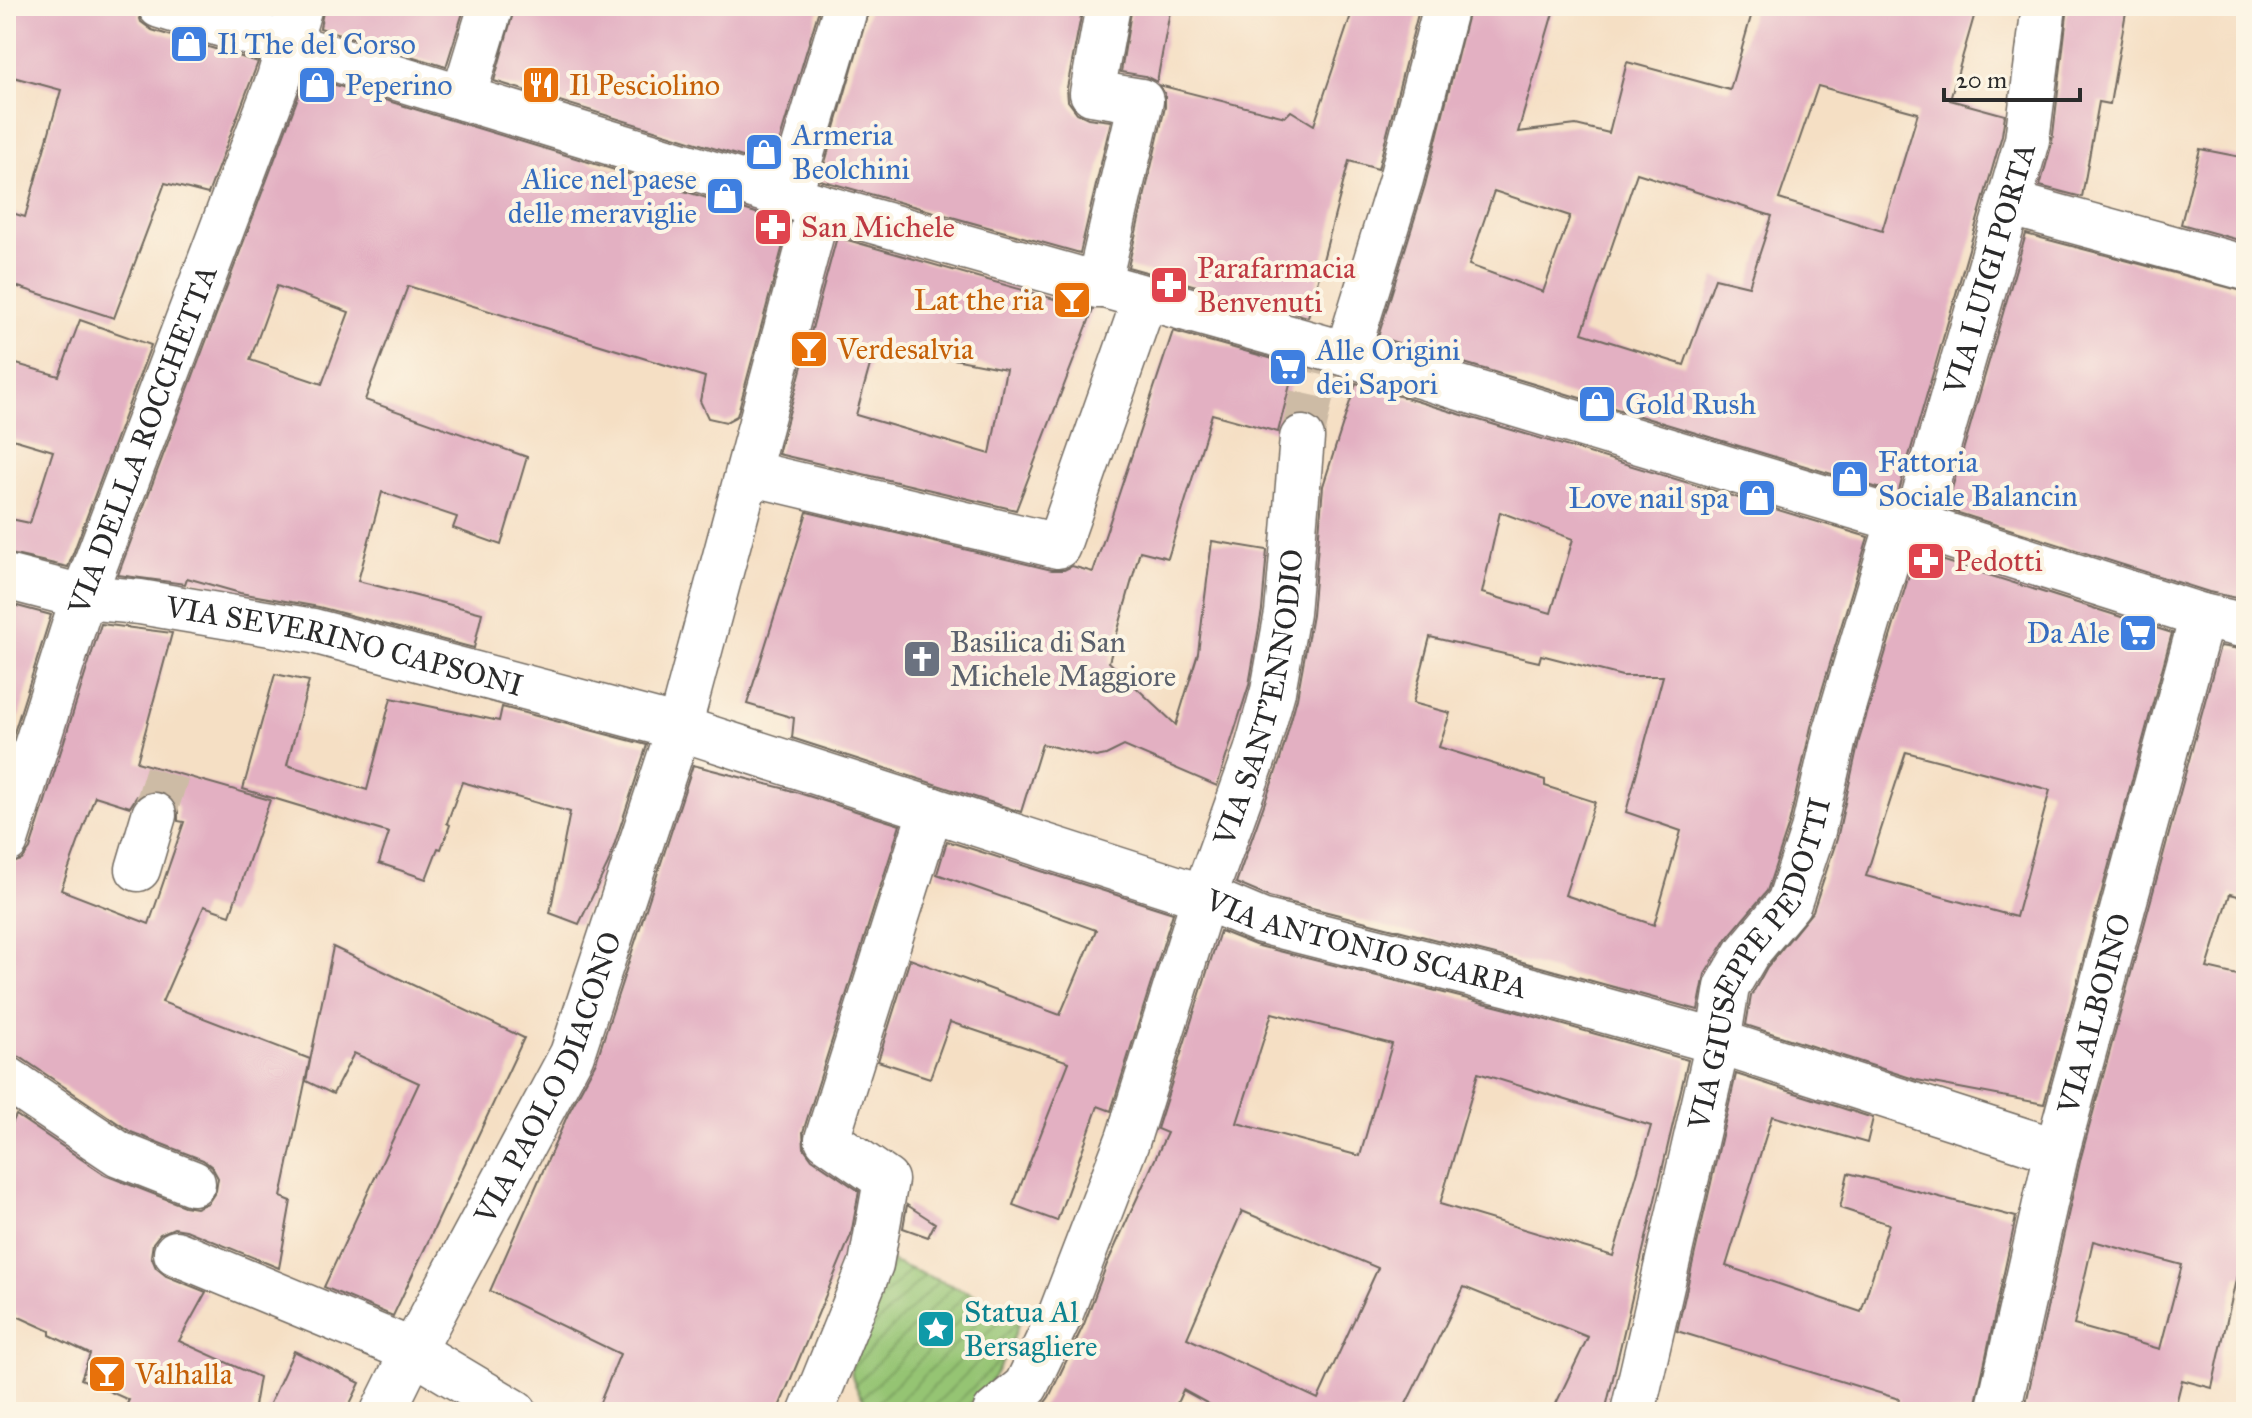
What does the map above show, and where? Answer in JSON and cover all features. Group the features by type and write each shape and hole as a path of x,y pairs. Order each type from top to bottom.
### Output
{"street":[{"path":"160,6 294,25 463,98 804,202 1145,298 1907,523 2202,616 2246,626"},
{"path":"463,98 491,6"},
{"name":"VIA PAOLO DIACONO","path":"383,1412 572,1054 679,728 749,473 846,6"},
{"path":"1098,286 1141,101 1092,93 1108,6"},
{"path":"1330,354 1401,179 1446,6"},
{"name":"VIA LUIGI PORTA","path":"1907,523 2027,140 2044,6"},
{"name":"VIA DELLA ROCCHETTA","path":"6,841 83,597 279,78 294,25"},
{"path":"2008,203 2246,268"},
{"path":"749,473 1058,546 1145,298"},
{"name":"VIA SANT'ENNODIO","path":"995,1412 1026,1386 1061,1313 1128,1139 1204,897 1256,752 1273,691 1287,613 1302,438"},
{"name":"VIA GIUSEPPE PEDOTTI","path":"1633,1412 1718,1042 1727,987 1747,953 1789,903 1813,831 1835,734 1907,523"},
{"name":"VIA SEVERINO CAPSONI","path":"6,577 83,597 140,602 313,631 679,728"},
{"name":"VIA ALBOINO","path":"1998,1412 2057,1151 2202,616"},
{"name":"VIA ANTONIO SCARPA","path":"679,728 1204,897 1261,921 1513,985 1718,1042 2057,1151"},
{"path":"811,1412 871,1264 886,1180 827,1139 931,809"},
{"path":"138,869 154,815"},
{"path":"6,1078 119,1154 193,1183"},
{"path":"176,1253 413,1351 515,1412"},
{"path":"830,1364 836,1404 841,1412"}],"green space":[{"path":"888,1260 1023,1314 1006,1355 990,1382 970,1404 958,1411 931,1414 877,1412 868,1405 857,1388 852,1376 852,1362"}],"building":[{"path":"6,6 136,6 141,22 152,30 258,62 208,194 165,183 114,318 6,283 6,211 25,217 61,90 6,75"},
{"path":"324,6 465,6 446,67 320,28"},
{"path":"515,6 820,6 772,166 494,81"},
{"path":"870,6 1083,6 1067,88 1068,101 1077,113 1111,121 1080,253 820,180"},
{"path":"1132,6 1171,6 1157,82 1145,76 1121,72"},
{"path":"1354,6 1420,6 1378,169 1349,161 1308,317 1128,267 1165,107 1165,94 1159,85 1285,117 1291,111 1314,125"},
{"path":"1470,6 1555,6 1518,132 1576,125 1609,133 1627,62 1730,90 1754,6 1977,6 1950,100 2005,115 2002,135 1898,494 1378,337 1425,185","holes":["1818,86 1918,113 1882,231 1779,199","1637,173 1772,216 1749,286 1715,278 1684,365 1582,333","1494,191 1570,216 1543,292 1469,265"]},
{"path":"2068,6 2127,6 2110,104 2099,102 2082,197 2040,186 2052,143"},
{"path":"306,76 789,223 737,416 726,422 708,418 700,401 705,377 408,286 365,400 527,457 501,545 453,528 457,517 382,492 358,581 482,613 474,648 319,607 240,593 187,578 185,584 118,575","holes":["277,286 349,312 322,384 250,360"]},
{"path":"2200,149 2246,158 2246,242 2181,224"},
{"path":"2026,234 2246,292 2246,600 2209,592 1946,509"},
{"path":"837,237 1093,310 1016,510 778,454","holes":["876,344 1006,369 990,454 856,415"]},
{"path":"80,320 151,345 68,567 6,553 6,518 30,523 53,451 6,437 6,361 59,376"},
{"path":"1173,331 1295,365 1278,432 1212,414 1168,558 1140,551 1109,662 1176,725 1198,653 1212,541 1267,550 1262,610 1249,685 1217,786 1124,746 1096,757 1042,744 1021,812 792,738 794,718 747,704 807,512 1052,570 1072,566 1093,572"},
{"path":"1356,383 1868,537 1811,727 1789,824 1767,891 1728,937 1705,974 1698,1010 1269,897 1236,883 1280,760 1297,698 1312,615 1323,486","holes":["1500,512 1573,539 1551,613 1482,593","1430,637 1539,662 1541,655 1622,676 1663,676 1626,812 1681,831 1654,925 1565,895 1595,802 1545,786 1545,780 1439,747 1450,713 1413,703"]},
{"path":"1916,552 2172,633 2044,1104 1917,1080 1746,1025 1751,996 1767,967 1813,911 1837,839 1859,740","holes":["1906,752 2050,790 2016,917 1866,876"]},
{"path":"6,603 51,615 6,758"},
{"path":"101,624 172,633 137,762 270,800 230,915 204,906 162,1002 310,1059 281,1197 291,1201 279,1268 186,1230 174,1228 160,1234 153,1243 151,1256 156,1268 166,1276 206,1292 179,1341 259,1377 253,1412 123,1412 129,1400 81,1379 90,1354 6,1311 6,1136 16,1115 105,1175 184,1206 196,1208 208,1203 216,1191 218,1178 212,1167 203,1160 131,1132 20,1057 6,1053 6,865 22,860 30,849","holes":["147,791 160,791 172,797 178,808 178,821 184,822 149,924 61,890 95,796 130,807 137,796"]},
{"path":"2220,646 2246,650 2246,898 2230,894 2207,968 2246,977 2246,1278 2237,1275 2212,1388 2182,1380 2174,1412 2024,1412 2081,1157","holes":["2093,1241 2182,1265 2160,1349 2074,1325"]},
{"path":"275,674 309,681 287,765 367,790 391,698 499,721 502,707 647,745 608,864 579,924 550,913 570,812 462,782 447,823 450,825 426,879 379,863 389,833 243,789"},
{"path":"693,765 786,789 900,825 803,1132 804,1148 812,1159 859,1191 851,1235 777,1412 596,1412 620,1354 490,1291 568,1114 596,1062"},
{"path":"947,841 1173,913 1111,1111 1098,1106 1057,1221 1013,1205 1069,1062 950,1022 930,1078 878,1061 910,959 1060,1015 1096,930 937,874"},
{"path":"1220,931 1255,945 1507,1009 1688,1060 1605,1412 1552,1412 1588,1337 1464,1287 1402,1412 1223,1412 1183,1390 1173,1412 1038,1412 1049,1397 1084,1324 1107,1264 1167,1133 1157,1129","holes":["1272,1013 1392,1044 1360,1156 1237,1123","1478,1073 1651,1126 1613,1256 1440,1204","1242,1211 1378,1268 1318,1399 1187,1338"]},
{"path":"333,947 524,1038 393,1316 324,1287 419,1083 354,1053 333,1094 306,1081"},
{"path":"1736,1074 1873,1118 1867,1143 1772,1116 1726,1266 1861,1312 1889,1224 1840,1208 1848,1173 2016,1217 1974,1412 1896,1412 1899,1399 1677,1331"},
{"path":"907,1205 935,1223 928,1237 903,1228"},
{"path":"294,1351 360,1383 346,1412 266,1412"}],"tunnel":[{"path":"1302,438 1319,362"},
{"path":"154,815 168,770"}],"place":[{"name":"Il The del Corso","path":"189,44"},
{"name":"Peperino","path":"317,85"},
{"name":"Il Pesciolino","path":"541,85"},
{"name":"Armeria Beolchini","path":"764,152"},
{"name":"Alice nel paese delle meraviglie","path":"725,196"},
{"name":"San Michele","path":"773,227"},
{"name":"Parafarmacia Benvenuti","path":"1169,285"},
{"name":"Lat the ria","path":"1072,300"},
{"name":"Verdesalvia","path":"809,349"},
{"name":"Alle Origini dei Sapori","path":"1288,367"},
{"name":"Gold Rush","path":"1597,404"},
{"name":"Fattoria Sociale Balancin","path":"1850,479"},
{"name":"Love nail spa","path":"1757,498"},
{"name":"Pedotti","path":"1926,561"},
{"name":"Da Ale","path":"2138,633"},
{"name":"Basilica di San Michele Maggiore","path":"922,659"},
{"name":"Statua Al Bersagliere","path":"936,1329"},
{"name":"Valhalla","path":"107,1374"}]}
